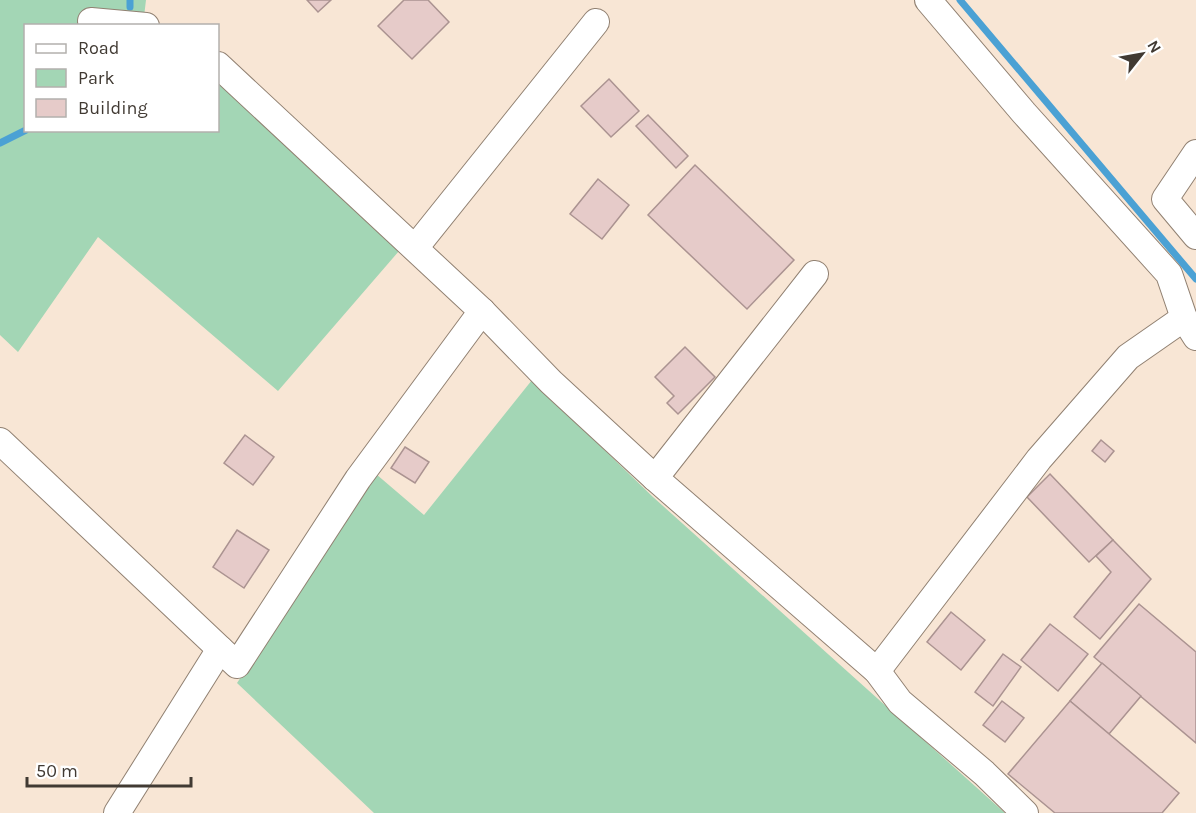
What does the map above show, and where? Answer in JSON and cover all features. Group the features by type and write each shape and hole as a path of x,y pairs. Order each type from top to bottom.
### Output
{"street":[{"path":"877,671 1039,459 1128,357 1190,327 1170,274 1024,113 928,0"},
{"path":"91,21 124,24"},
{"path":"415,248 596,22"},
{"path":"219,66 415,248 551,382 655,478 877,671 900,702 984,773 1025,813"},
{"path":"1196,153 1165,199 1196,236"},
{"path":"655,478 815,274"},
{"path":"0,441 237,665 358,479 482,312"},
{"path":"117,813 220,649"}],"green space":[{"path":"0,0 146,0 143,24 24,24 24,132 219,132 219,83 399,251 278,391 98,237 18,352 0,335"},
{"path":"532,380 653,497 1005,813 374,813 237,683 376,474 424,515"}],"building":[{"path":"307,0 331,0 318,12"},
{"path":"404,0 428,0 449,22 412,59 378,26"},
{"path":"609,79 639,111 611,137 581,106"},
{"path":"648,115 688,156 676,168 636,126"},
{"path":"695,165 794,260 747,309 648,215"},
{"path":"598,179 629,205 602,239 570,214"},
{"path":"685,347 715,377 678,414 667,403 674,396 655,377"},
{"path":"245,435 274,457 253,485 224,463"},
{"path":"1101,440 1114,451 1105,462 1092,451"},
{"path":"405,447 429,462 415,483 391,468"},
{"path":"1050,474 1113,540 1089,562 1027,497"},
{"path":"237,530 269,550 244,588 213,567"},
{"path":"1113,540 1151,579 1100,639 1074,617 1111,572 1096,556"},
{"path":"1139,604 1196,652 1196,743 1094,657"},
{"path":"951,612 985,640 961,670 927,642"},
{"path":"1050,624 1088,654 1058,691 1021,660"},
{"path":"1003,654 1021,667 993,706 975,692"},
{"path":"1102,663 1141,696 1109,734 1070,701"},
{"path":"1002,701 1024,718 1005,742 983,725"},
{"path":"1070,701 1179,793 1162,813 1055,813 1008,774"}],"waterway":[{"path":"130,0 130,7"},
{"path":"960,0 1196,279"},
{"path":"0,143 24,131"}]}
